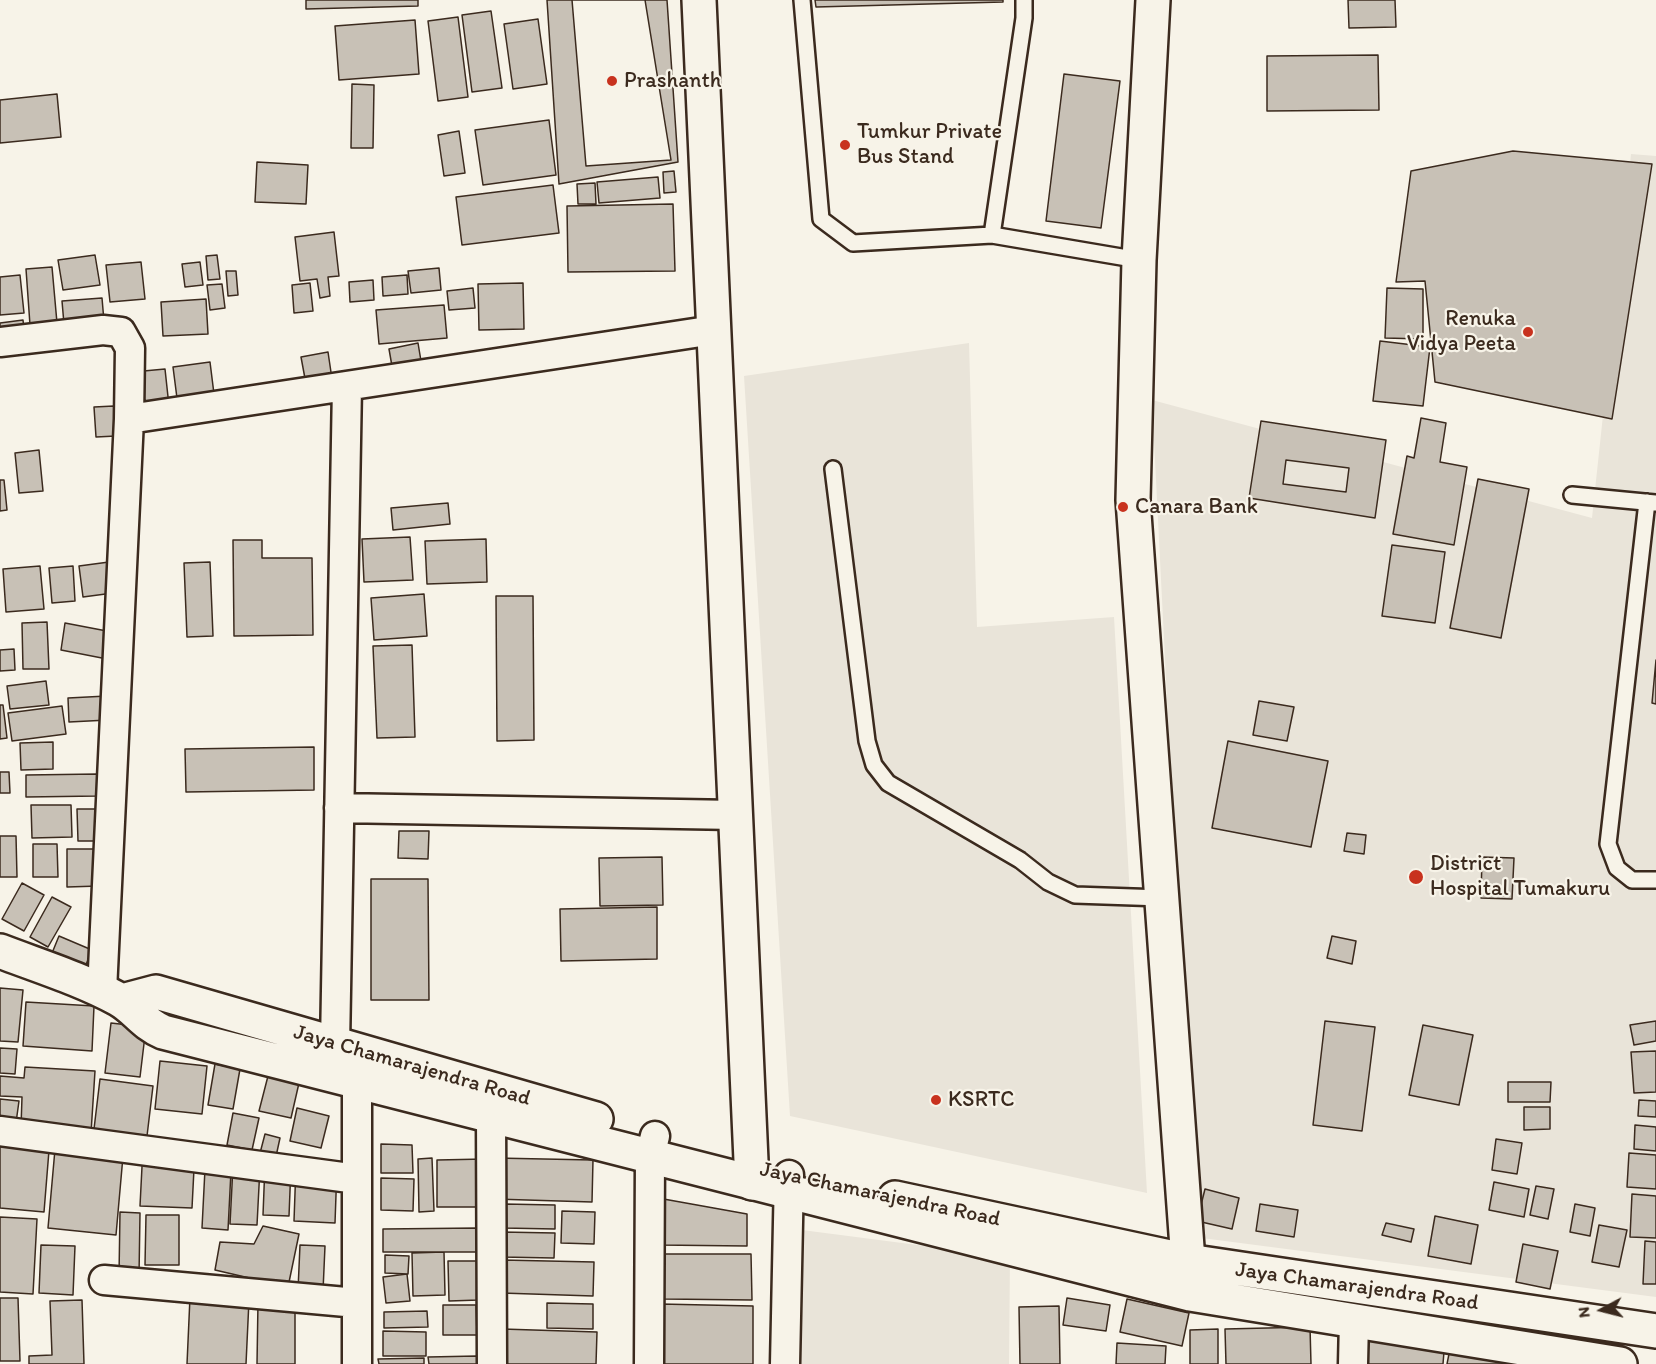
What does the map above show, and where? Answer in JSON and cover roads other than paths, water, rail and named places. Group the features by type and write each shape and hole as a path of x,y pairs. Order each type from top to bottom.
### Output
{"main road":[{"path":"699,0 752,1175"},
{"path":"1153,0 1139,260 1133,500 1190,1294"},
{"name":"Jaya Chamarajendra Road","path":"0,951 112,996 147,1025 163,1032 349,1058 752,1175 1190,1294 1620,1364"},
{"name":"Jaya Chamarajendra Road","path":"349,1058 491,1115 653,1146"},
{"name":"Jaya Chamarajendra Road","path":"788,1184 1188,1261 1656,1331"}],"street":[{"path":"0,342 103,330 121,332 130,348 112,996"},
{"path":"129,419 714,330"},
{"path":"346,386 339,808 349,1058 357,1179 357,1364"},
{"path":"339,808 736,815"},
{"path":"491,1115 492,1364"},
{"path":"0,1131 357,1179"},
{"path":"649,1364 653,1146"},
{"path":"785,1364 788,1184"},
{"path":"104,1280 357,1303"},
{"path":"1353,1364 1354,1320"}],"lane":[{"path":"802,0 821,219 852,243 992,235 1139,260"},
{"path":"992,235 1024,18 1024,0"},
{"path":"833,469 867,741 874,765 888,783 1020,860 1048,882 1075,895 1162,898"},
{"path":"1572,495 1651,502 1608,844 1617,868 1632,880 1656,880"}],"place":[{"name":"Prashanth","path":"612,81"},
{"name":"Tumkur Private Bus Stand","path":"845,145"},
{"name":"Renuka Vidya Peeta","path":"1528,332"},
{"name":"Canara Bank","path":"1123,507"},
{"name":"District Hospital Tumakuru","path":"1416,877"},
{"name":"KSRTC","path":"936,1100"}]}
